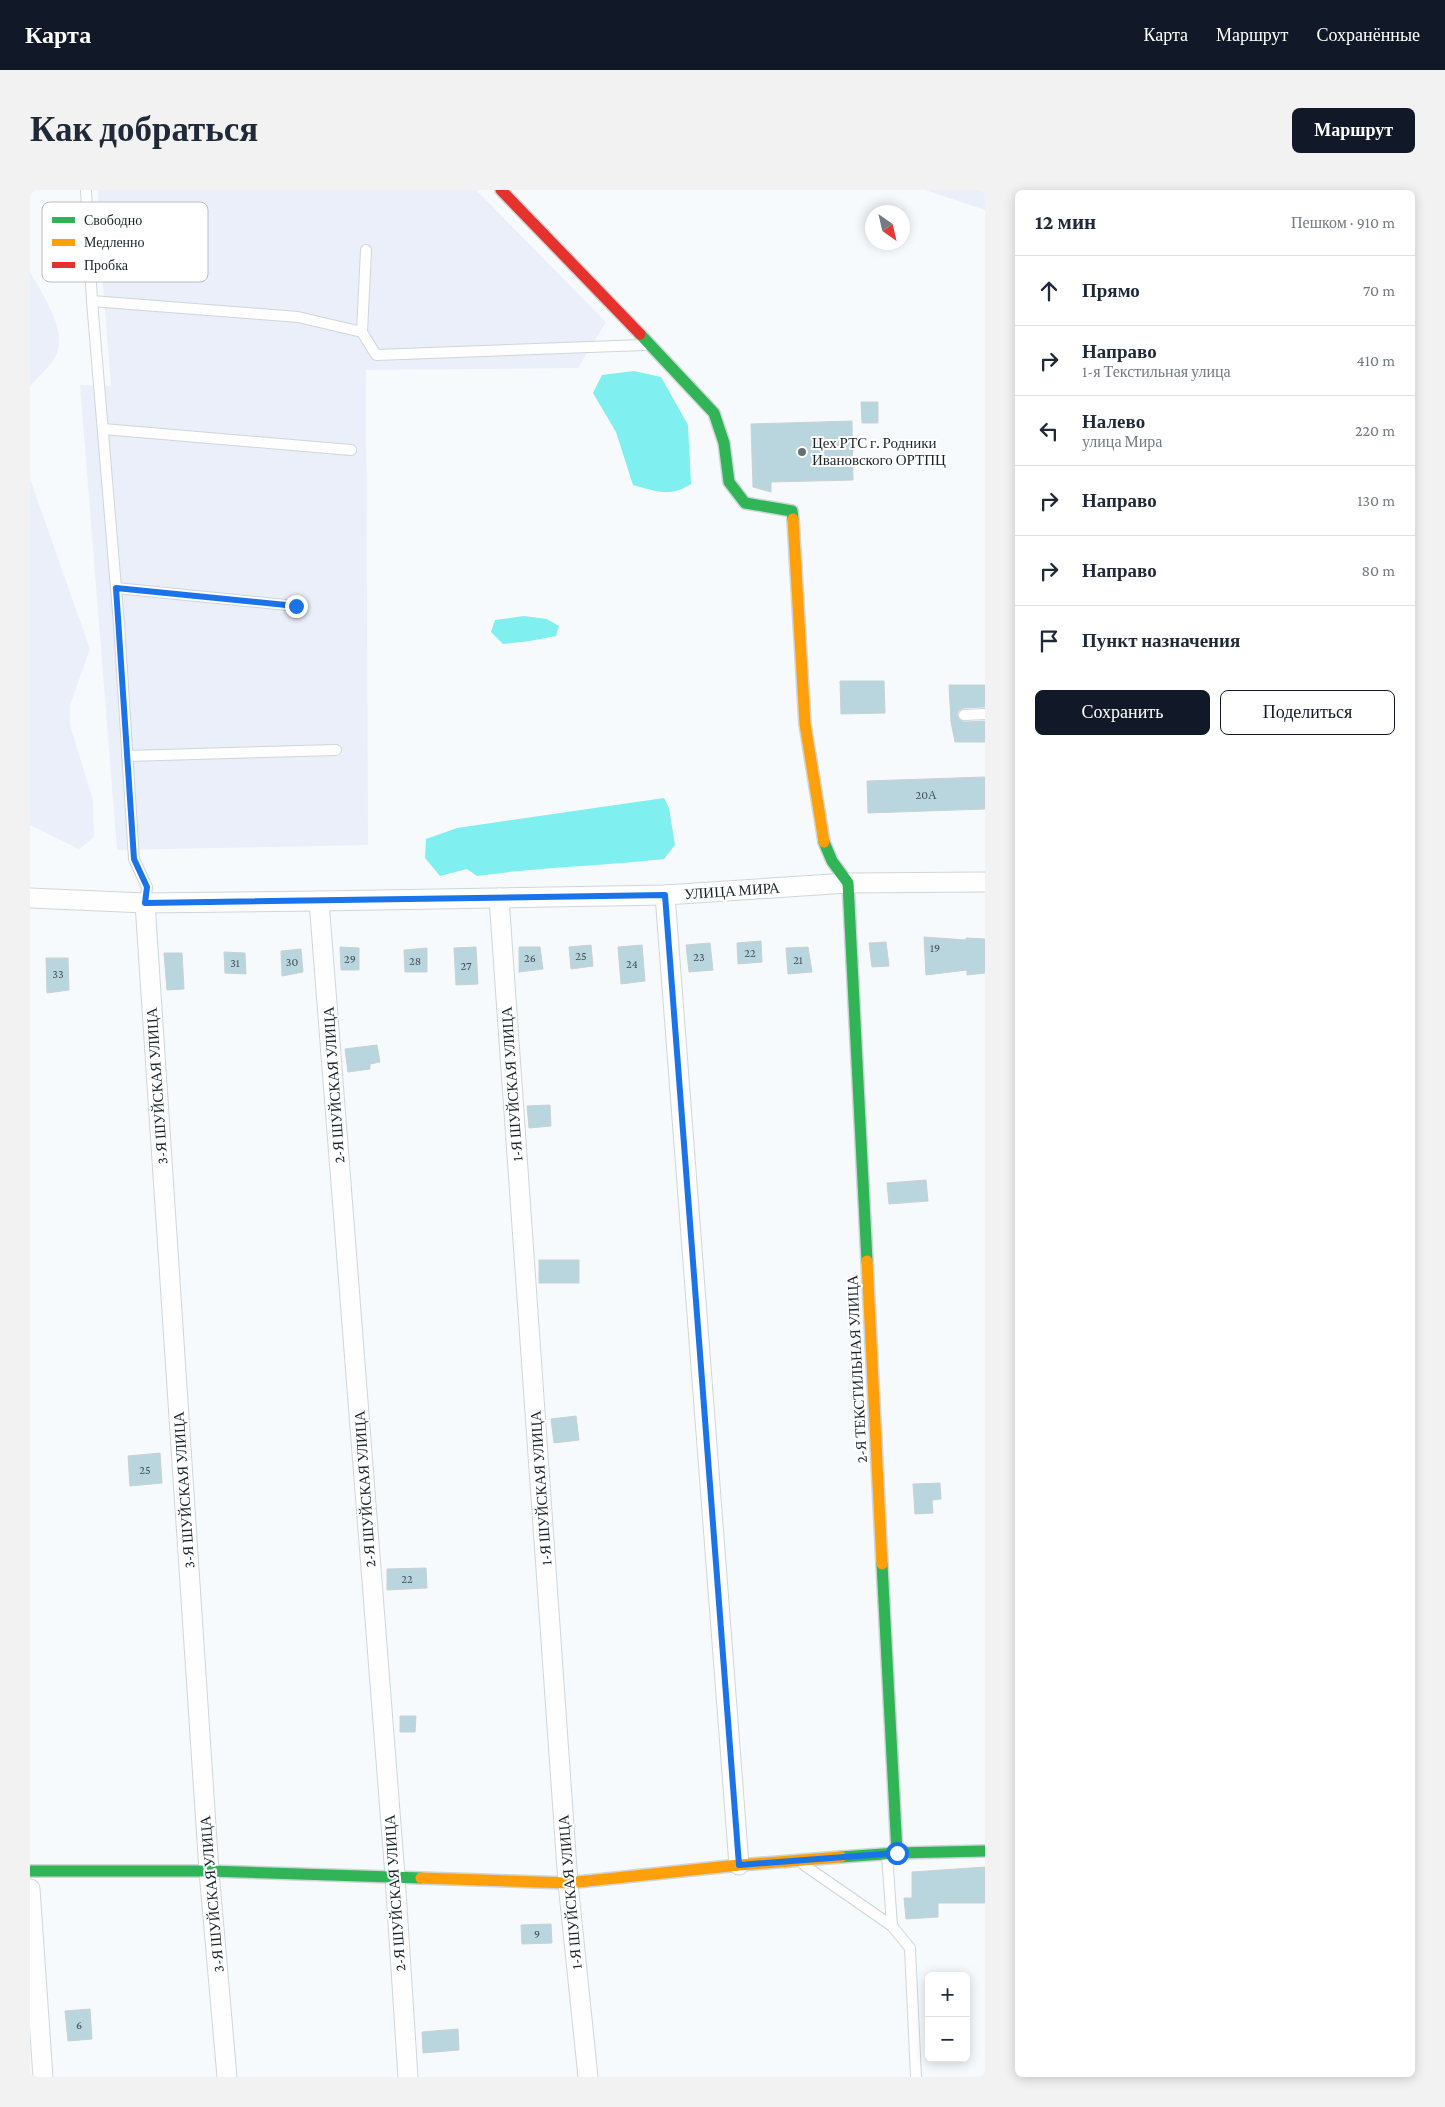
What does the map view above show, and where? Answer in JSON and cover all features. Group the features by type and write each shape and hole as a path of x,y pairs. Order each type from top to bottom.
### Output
{"street":[{"path":"501,190 694,390 714,414 724,443 729,482 745,503 792,511 806,724 825,846 832,862 848,883"},
{"name":"УЛИЦА МИРА","path":"30,898 145,903 499,898 665,895 848,883 985,882"},
{"name":"2-Я ТЕКСТИЛЬНАЯ УЛИЦА","path":"848,883 892,1853"},
{"path":"665,895 739,1865"},
{"name":"1-Я ШУЙСКАЯ УЛИЦА","path":"499,898 568,1883 588,2077"},
{"name":"2-Я ШУЙСКАЯ УЛИЦА","path":"319,901 408,2077"},
{"name":"3-Я ШУЙСКАЯ УЛИЦА","path":"145,903 209,1871 227,2077"},
{"path":"30,1871 209,1871 568,1883 739,1865 892,1853 985,1851"},
{"path":"30,1889 43,2077"}],"lane":[{"path":"366,250 362,332 376,355 650,345"},
{"path":"91,282 116,588 134,859 147,887 145,903"},
{"path":"92,300 298,317 362,332"},
{"path":"103,429 351,450"},
{"path":"116,588 296,606"},
{"path":"964,715 985,714"},
{"path":"127,756 336,750"},
{"path":"892,1853 892,1926"},
{"path":"798,1861 892,1926 910,1948 916,2077"}],"shaded area":[{"path":"98,190 476,190 606,322 578,368 366,370 368,845 117,850 80,385 111,386 103,282 208,282 208,202 99,202"},
{"path":"925,190 985,190 985,210"},
{"path":"30,272 53,314 59,338 58,349 54,359 30,386"},
{"path":"30,479 90,649 70,705 70,725 93,800 94,837 79,849 30,825"}],"water":[{"path":"634,371 661,377 688,425 691,484 676,491 662,492 633,485 616,432 593,393 602,375"},
{"path":"524,616 547,619 559,626 556,636 503,644 491,632 495,620"},
{"path":"664,798 669,808 675,845 664,859 477,876 467,869 440,876 425,858 426,839 457,828"}],"building":[{"path":"861,402 878,402 878,423 862,423"},
{"name":"Цех РТС г. Родники Ивановского ОРТПЦ","path":"852,421 853,480 771,482 771,492 753,487 751,424"},
{"path":"840,681 884,681 885,713 841,714"},
{"path":"949,685 985,685 985,707 963,708 958,711 957,715 964,722 985,721 985,742 955,742 951,722"},
{"path":"985,777 985,809 868,813 867,781"},
{"path":"924,937 966,940 966,938 985,939 985,973 967,975 967,970 926,975"},
{"path":"761,941 762,962 738,964 737,943"},
{"path":"886,942 889,966 872,967 869,943"},
{"path":"710,943 713,970 689,972 686,945"},
{"path":"591,945 593,966 571,969 569,947"},
{"path":"642,945 645,981 621,984 618,947"},
{"path":"340,947 359,948 359,970 341,970"},
{"path":"476,947 478,984 456,985 454,948"},
{"path":"519,947 540,947 543,969 519,972"},
{"path":"808,947 812,972 788,974 786,948"},
{"path":"427,948 427,972 405,972 404,950"},
{"path":"301,949 303,972 282,976 281,951"},
{"path":"224,952 245,953 246,974 225,973"},
{"path":"164,953 182,953 184,989 167,990"},
{"path":"46,958 68,958 69,990 47,993"},
{"path":"377,1045 380,1062 370,1064 370,1069 348,1072 345,1049"},
{"path":"550,1105 551,1126 529,1128 527,1106"},
{"path":"926,1180 928,1201 889,1204 887,1183"},
{"path":"539,1260 579,1260 579,1283 539,1283"},
{"path":"576,1416 579,1440 554,1443 551,1419"},
{"path":"160,1453 162,1483 130,1486 128,1456"},
{"path":"940,1483 941,1499 932,1500 933,1513 915,1514 913,1484"},
{"path":"426,1568 427,1588 387,1590 387,1569"},
{"path":"400,1716 416,1716 415,1732 400,1732"},
{"path":"985,1867 985,1903 938,1903 938,1917 906,1919 904,1898 912,1898 912,1872"},
{"path":"551,1924 552,1943 522,1944 521,1925"},
{"path":"90,2009 92,2039 68,2041 65,2011"},
{"path":"458,2029 459,2050 423,2053 422,2032"}],"traffic: fast":[{"path":"640,334 714,413 724,443 729,482 745,503 792,511 793,519"},
{"path":"824,842 832,861 848,883 867,1261"},
{"path":"882,1564 897,1853"},
{"path":"841,1857 897,1853 985,1851"},
{"path":"30,1871 209,1871 421,1878"}],"traffic: slow":[{"path":"793,519 805,724 824,842"},
{"path":"867,1261 882,1564"},
{"path":"421,1878 568,1883 739,1865 841,1857"}],"traffic: jam":[{"path":"501,190 640,334"}],"place":[{"name":"Цех РТС г. Родники Ивановского ОРТПЦ","path":"802,452"}],"route":[{"path":"296,606 116,588 134,859 147,887 145,903 665,895 739,1865 897,1853"}]}
